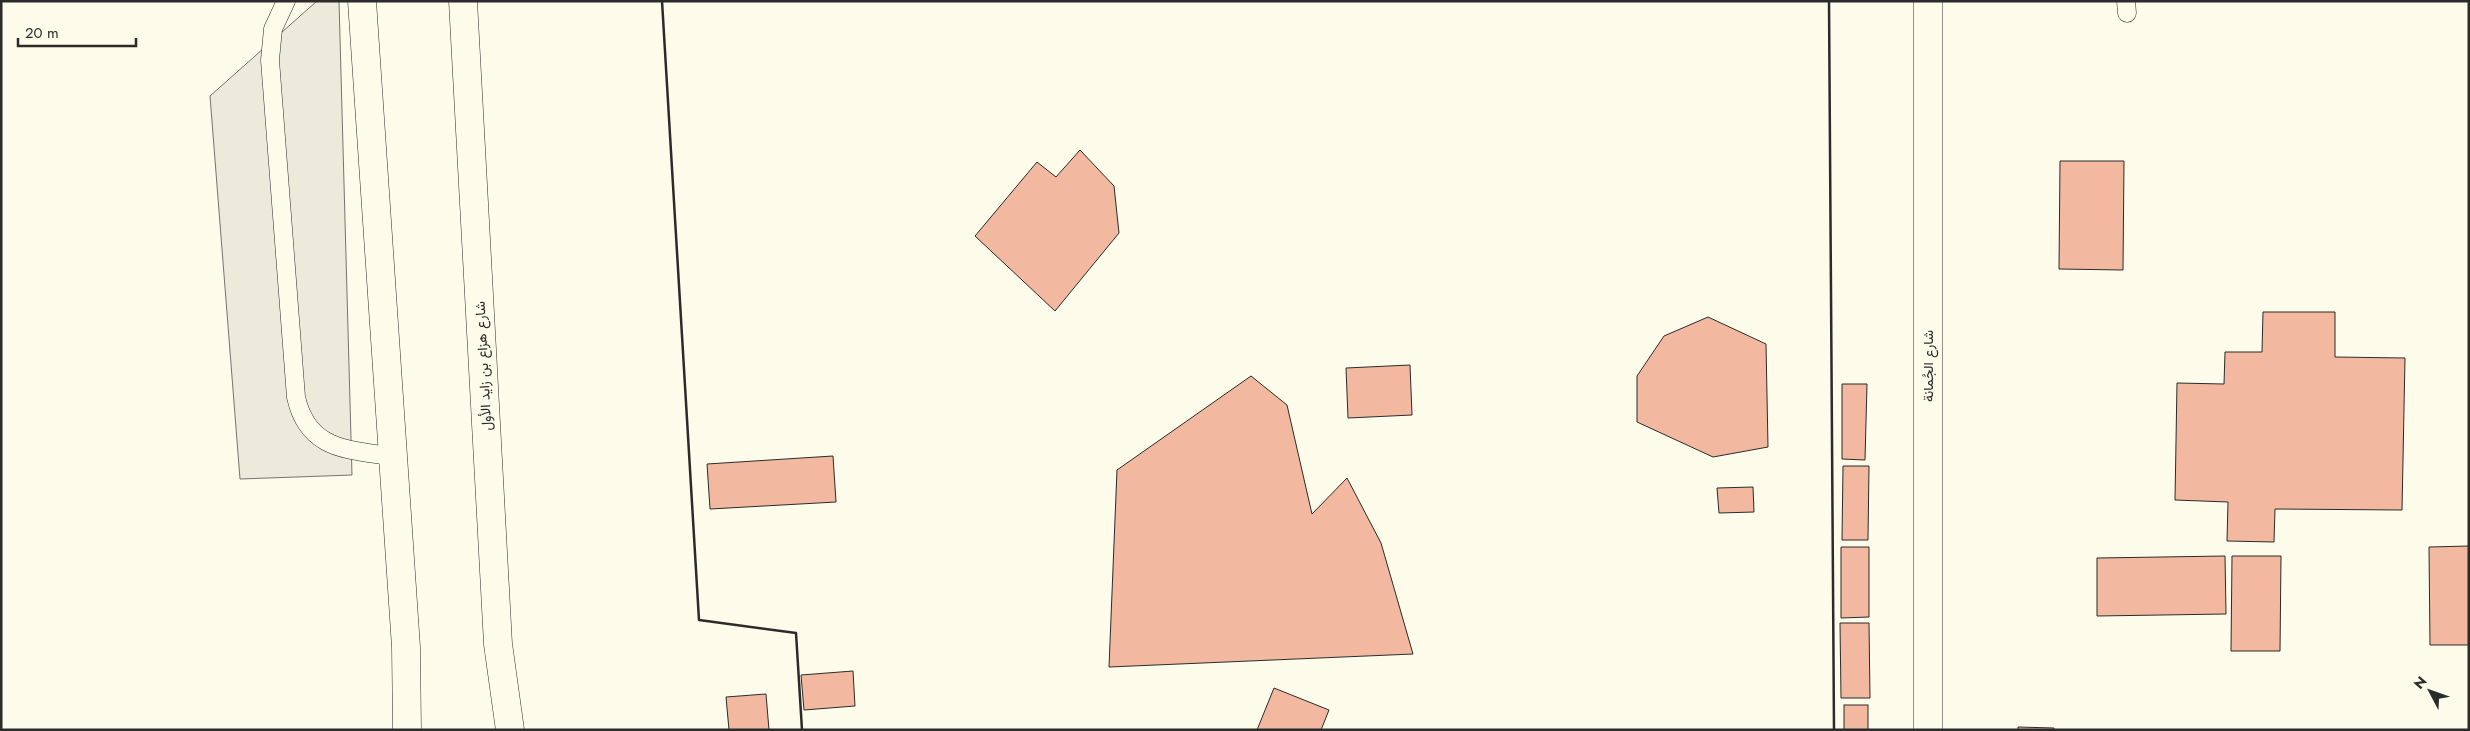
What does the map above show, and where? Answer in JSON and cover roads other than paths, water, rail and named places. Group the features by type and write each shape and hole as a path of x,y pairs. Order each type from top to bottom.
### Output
{"street":[{"path":"362,1 406,647 407,730"},
{"name":"شارع هزاع بن زايد الأول","path":"463,1 498,644 510,730"},
{"name":"شارع الجُمانة","path":"1928,1 1928,730"}],"lane":[{"path":"286,1 273,29 270,60 296,397 299,412 316,436 330,444 394,457"}]}
